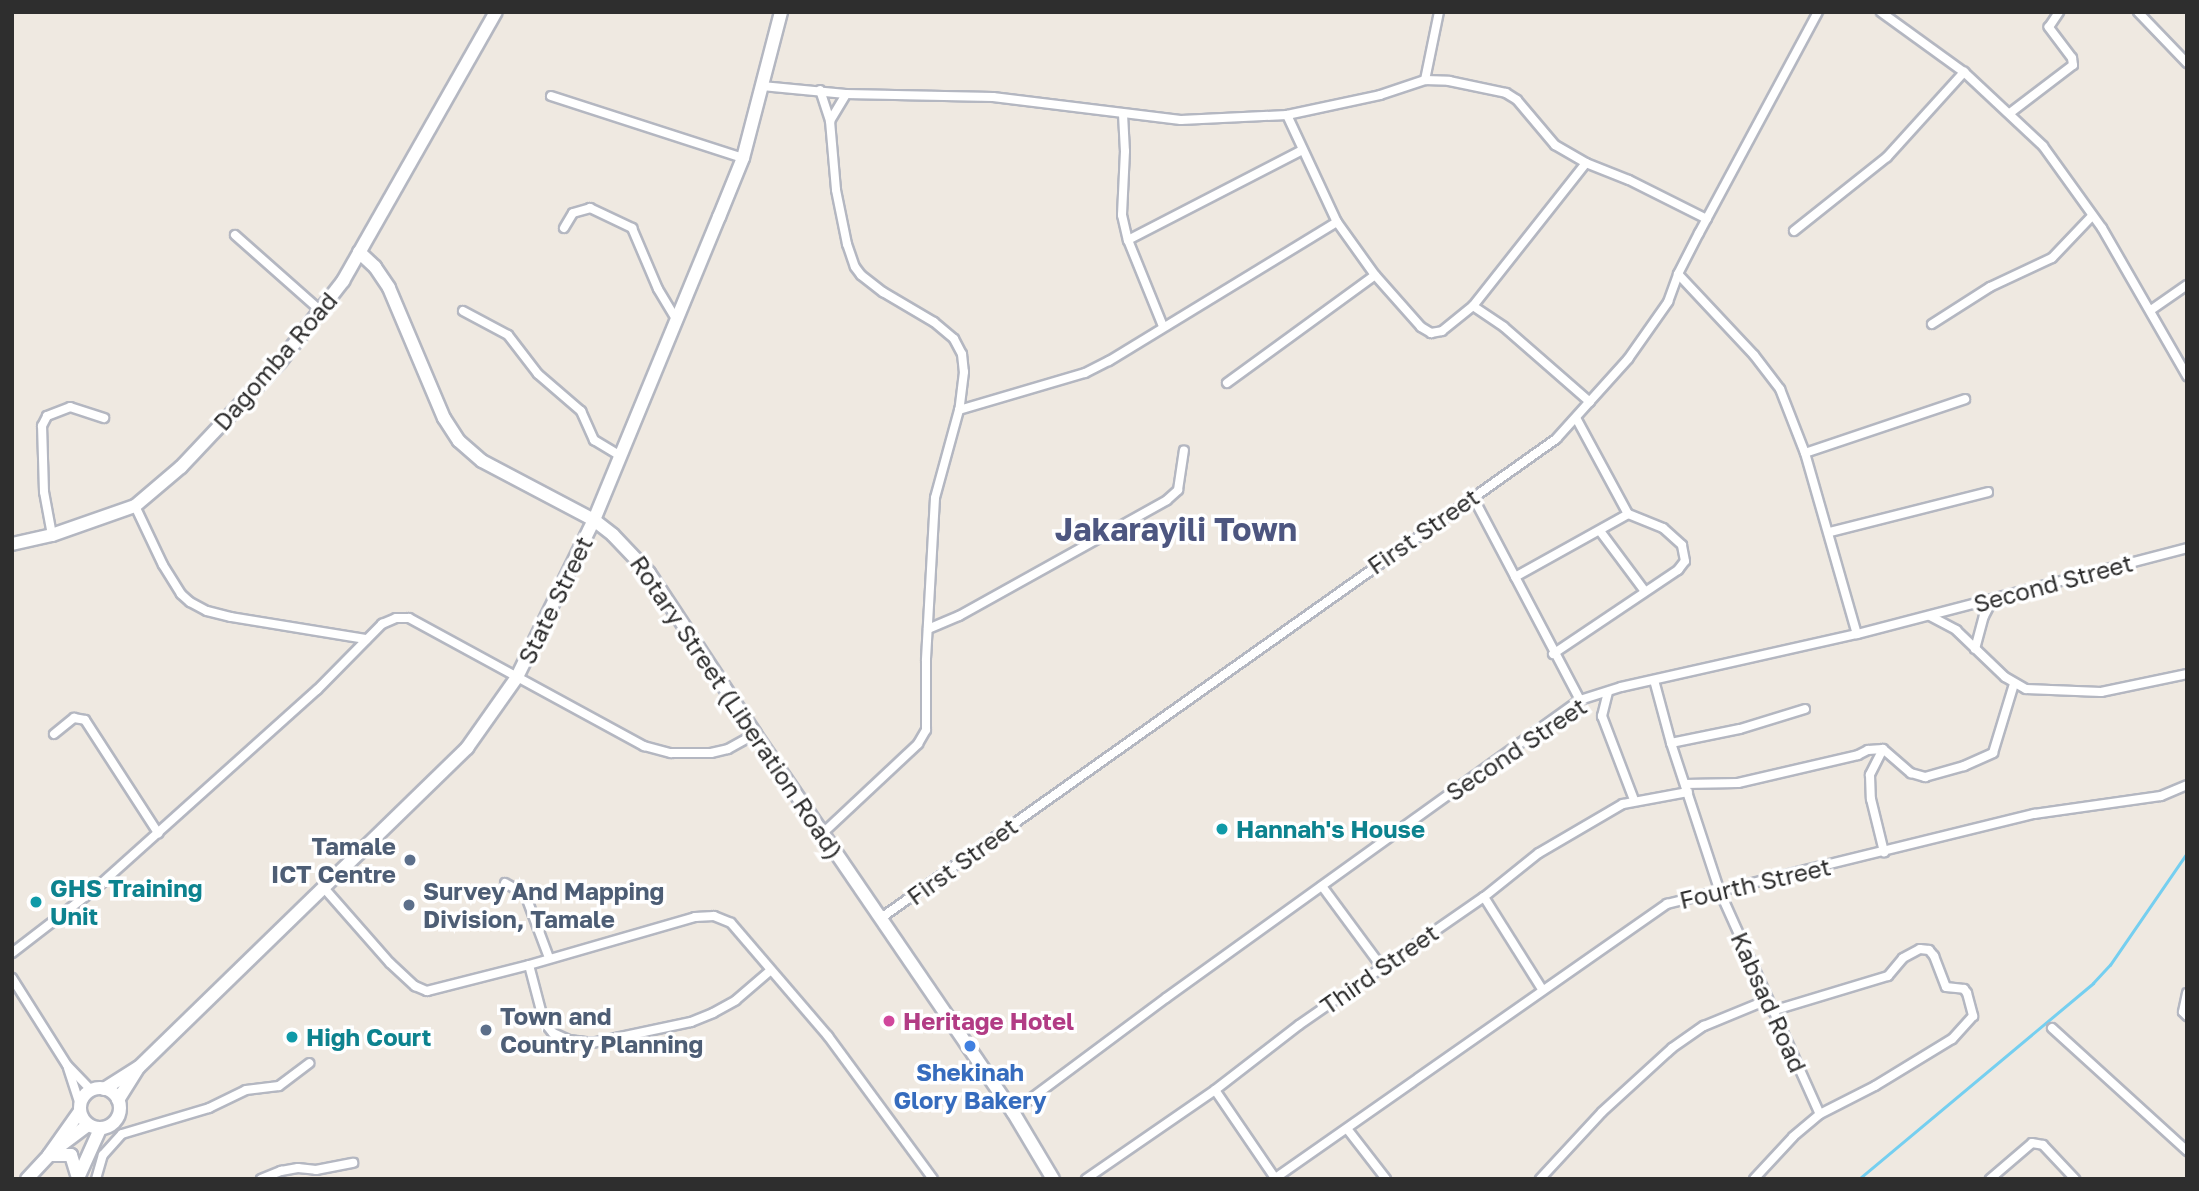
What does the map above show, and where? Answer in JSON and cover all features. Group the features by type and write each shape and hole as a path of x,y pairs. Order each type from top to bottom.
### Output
{"street":[{"name":"Dagomba Road","path":"12,544 52,535 135,506 181,467 280,362 321,311 359,252 496,12"},
{"name":"State Street","path":"118,1100 139,1067 467,748 517,677 594,520 743,158 781,12"},
{"path":"1425,80 1438,12"},
{"name":"First Street","path":"881,918 1556,439 1648,334 1668,302 1678,274 1818,12"},
{"path":"1881,12 1964,72 2043,146 2092,216 2151,310 2187,376"},
{"path":"2010,113 2073,65 2072,58 2049,27 2059,12"},
{"path":"2138,12 2187,64"},
{"path":"1794,231 1879,165 1964,72"},
{"path":"762,86 846,94 993,97 1181,120 1287,115 1380,95 1425,80 1449,80 1506,93 1517,100 1555,145 1586,163 1629,180 1707,219"},
{"path":"820,90 830,121 836,190 851,258 861,275 954,339 962,354 964,372 959,410 935,498 926,730 923,739 823,833"},
{"path":"830,121 846,94"},
{"path":"551,96 743,158"},
{"path":"1123,114 1125,150 1122,215 1128,240 1163,326"},
{"path":"1287,115 1337,222 1374,275 1421,327 1431,332 1442,331 1473,306 1586,163"},
{"path":"1128,240 1302,150"},
{"path":"564,228 573,213 590,208 632,228 658,289 676,319"},
{"path":"1932,324 1990,286 2052,258 2092,216"},
{"path":"959,410 1085,373 1337,222"},
{"path":"235,234 321,311"},
{"name":"Rotary Street (Liberation Road)","path":"359,252 375,267 388,289 444,418 458,440 482,461 594,520 613,535 649,573 755,734 1013,1112 1054,1179"},
{"path":"1678,274 1769,373 1780,389 1805,453 1830,532 1857,634"},
{"path":"1227,383 1374,275"},
{"path":"2151,310 2187,285"},
{"path":"1473,306 1504,327 1590,402"},
{"path":"463,312 508,334 538,374 581,411 594,440 621,456"},
{"path":"1805,453 1965,399"},
{"path":"52,535 44,492 42,426 47,416 70,407 104,418"},
{"path":"1553,654 1644,590 1678,570 1685,561 1685,553 1664,528 1628,514 1576,418"},
{"path":"928,629 959,616 1167,500 1178,490 1184,450"},
{"path":"1830,532 1988,492"},
{"path":"1473,497 1553,654 1580,700"},
{"path":"135,506 163,565 181,594 190,602 207,611 231,617 366,639"},
{"path":"1515,577 1628,514"},
{"path":"1600,531 1644,590"},
{"name":"Second Street","path":"1013,1112 1580,700 1654,680 1930,616 2187,548"},
{"path":"1975,649 1984,616 1993,599"},
{"path":"1930,616 1956,630 2014,684 2026,689 2101,692 2187,674"},
{"path":"12,953 95,889 317,690 382,624 396,618 409,618 644,746 671,753 711,753 728,749 755,734"},
{"name":"Kabsad Road","path":"1654,680 1671,743 1720,892 1820,1114"},
{"path":"1884,852 1871,799 1870,775 1884,749 1911,773 1925,777 1989,756 1997,743 2014,684"},
{"path":"1608,692 1602,716 1634,800"},
{"path":"1671,743 1740,729 1805,709"},
{"path":"54,734 74,718 85,720 158,833"},
{"name":"Third Street","path":"1086,1179 1215,1090 1381,966 1484,897 1539,853 1593,819 1634,800 1686,788 1738,783 1846,758 1868,750 1884,749"},
{"name":"Fourth Street","path":"1274,1179 1348,1130 1542,989 1667,904 2034,814 2161,796 2187,785"},
{"path":"505,883 525,894 549,958"},
{"path":"1322,886 1381,966"},
{"path":"324,888 390,963 415,986 426,991 529,965 695,917 714,916 732,923 828,1036 933,1179"},
{"path":"1484,897 1542,989"},
{"path":"1754,1179 1793,1137 1820,1114 1875,1086 1952,1039 1973,1016 1964,989 1946,987 1934,956 1929,950 1920,949 1903,958 1888,976 1772,1011"},
{"path":"529,965 540,1011 548,1028 569,1041 592,1043 691,1021 713,1013 736,1000 771,970"},
{"path":"12,978 67,1065 80,1108 93,1126"},
{"path":"2187,993 2183,1012 2187,1016"},
{"path":"1540,1179 1602,1112 1672,1048 1704,1026 1767,1000"},
{"path":"2052,1028 2187,1151"},
{"path":"96,1179 103,1155 110,1144 122,1134 209,1108 246,1090 279,1086 309,1063"},
{"path":"49,1155 93,1126 116,1121 120,1111 118,1100 97,1089 67,1065"},
{"name":"State Street","path":"97,1089 139,1067"},
{"path":"27,1179 49,1155 80,1108 97,1089"},
{"path":"1215,1090 1274,1179"},
{"path":"78,1179 93,1126"},
{"path":"1348,1130 1386,1179"},
{"path":"1990,1179 2032,1143 2043,1145 2075,1179"},
{"path":"49,1155 71,1155 78,1179"},
{"path":"261,1179 298,1168 316,1170 352,1163"}],"waterway":[{"path":"1859,1179 2093,983 2110,965 2187,853"}],"place":[{"name":"Hannah's House","path":"1222,829"},
{"name":"Tamale ICT Centre","path":"410,860"},
{"name":"GHS Training Unit","path":"36,902"},
{"name":"Survey And Mapping Division, Tamale","path":"409,905"},
{"name":"Heritage Hotel","path":"889,1021"},
{"name":"Town and Country Planning","path":"486,1030"},
{"name":"High Court","path":"292,1037"},
{"name":"Shekinah Glory Bakery","path":"970,1046"}],"district":[{"name":"Jakarayili Town","path":"1176,529"}]}
